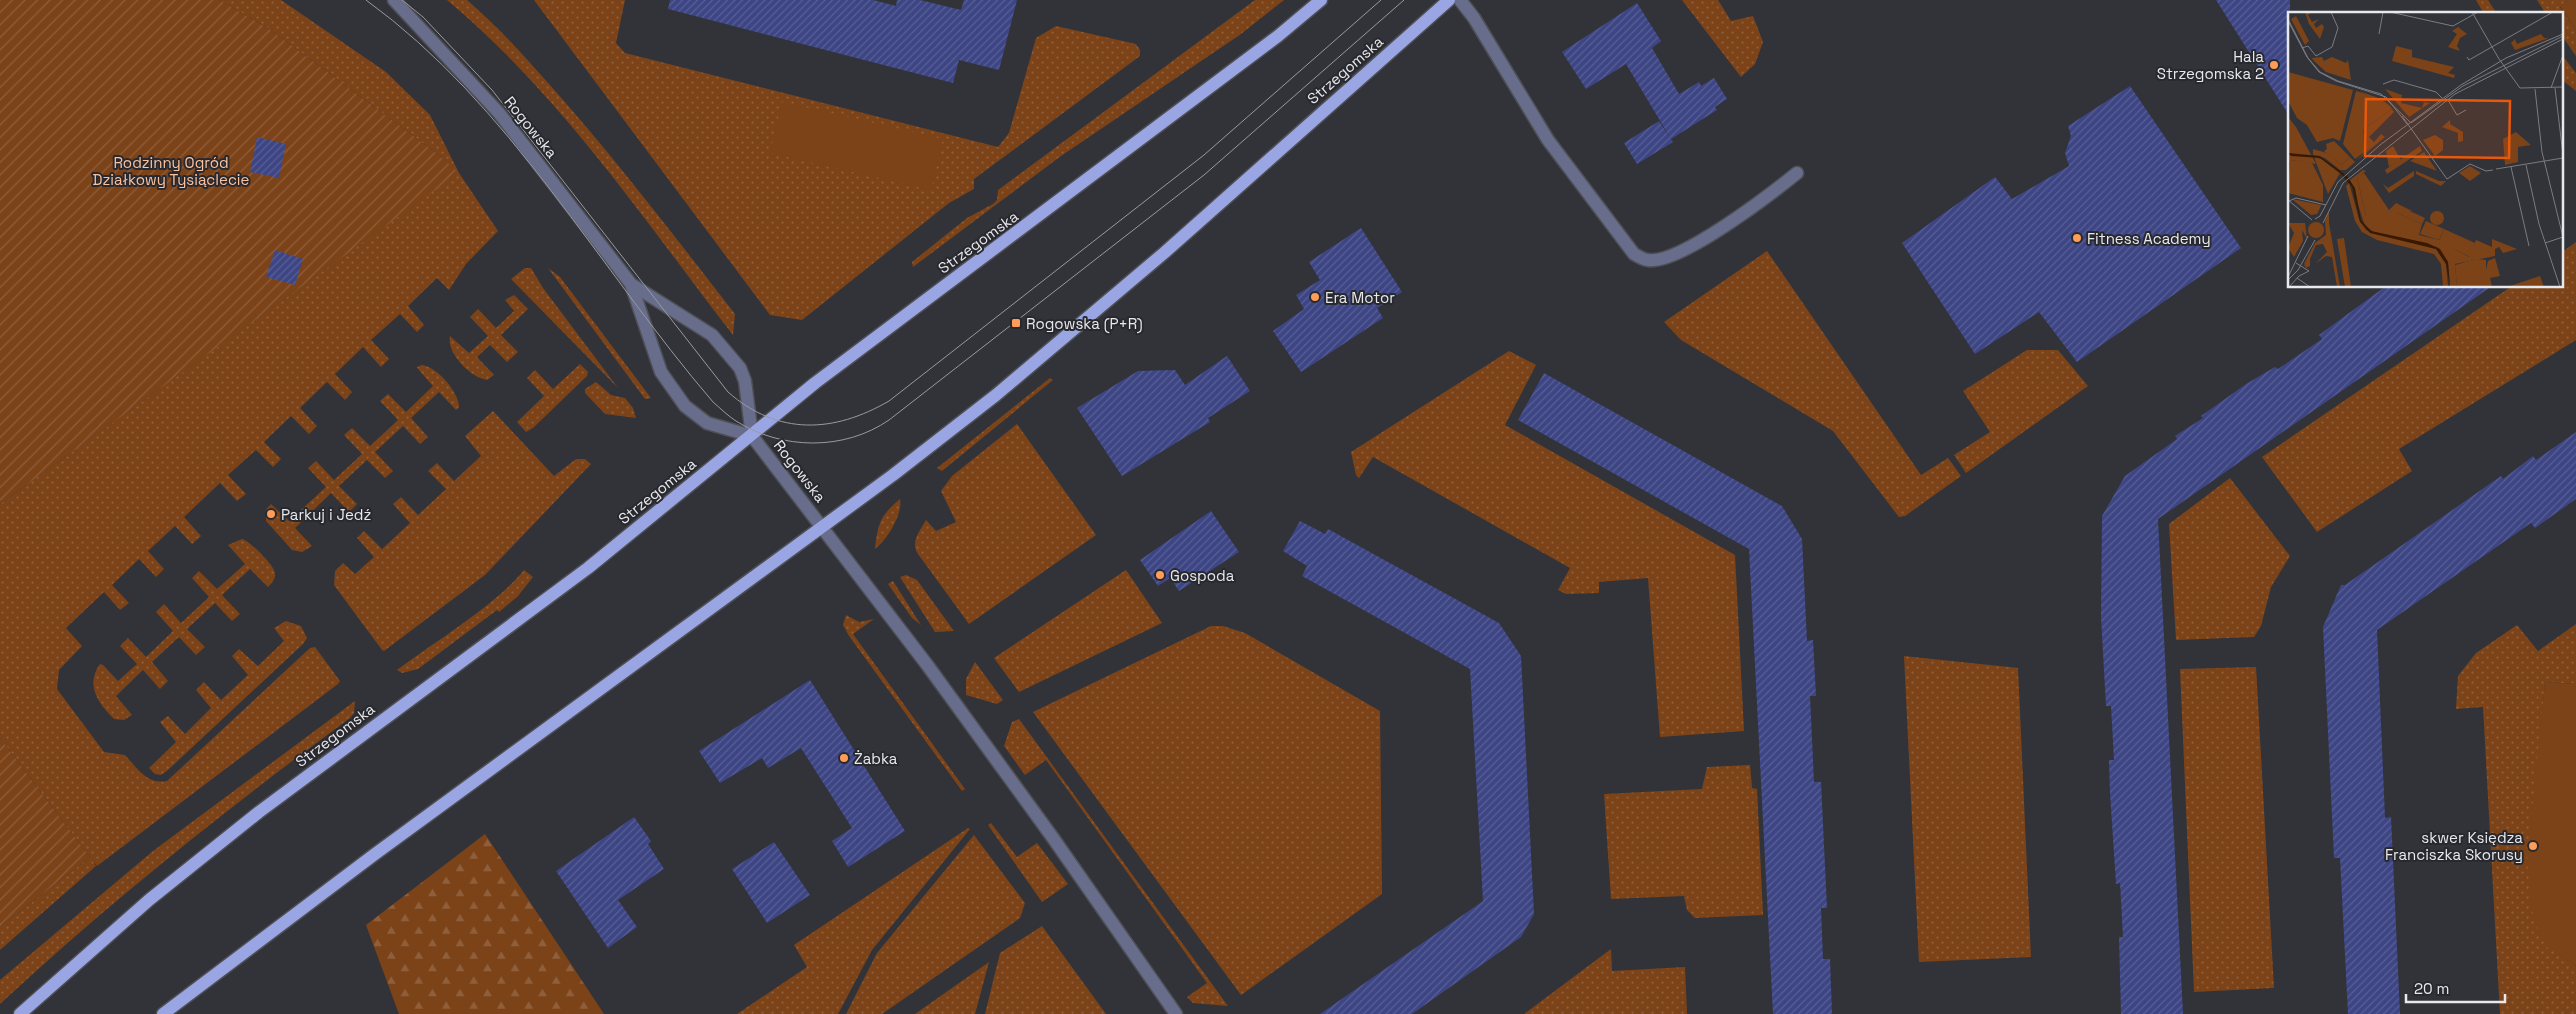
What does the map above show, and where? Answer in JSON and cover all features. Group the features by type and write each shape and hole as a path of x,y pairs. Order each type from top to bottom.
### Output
{"main road":[{"name":"Strzegomska","path":"20,1014 149,900 258,812 588,568 825,375 1278,36 1320,0"},
{"name":"Strzegomska","path":"163,1014 375,854 823,527 996,395 1164,253 1449,0"}],"street":[{"name":"Rogowska","path":"394,0 499,112 631,284 661,372 685,406 707,423 752,436"},
{"path":"1460,0 1474,18 1548,140 1634,254 1649,261 1677,255 1773,192 1797,173"},
{"name":"Rogowska","path":"631,284 712,335 740,368 745,381 752,436 823,527"},
{"path":"823,527 928,666 1053,838 1176,1014"}],"green space":[{"name":"Rodzinny Ogród Działkowy Tysiąclecie","path":"0,0 219,0 268,28 435,152 459,173 0,504"},
{"path":"219,0 281,0 386,72 430,115 459,173 498,231 466,264 449,290 437,278 408,306 424,325 417,332 400,314 371,340 389,359 381,367 363,347 335,374 352,392 345,400 327,382 300,408 317,426 309,434 291,416 264,442 281,459 273,467 256,450 228,475 246,494 237,501 220,483 184,517 201,536 192,544 175,526 148,551 164,569 156,577 139,559 112,585 129,603 120,610 104,592 66,628 82,646 59,670 57,689 104,752 125,755 148,778 160,782 167,781 310,648 315,647 340,681 97,866 92,860 96,866 0,950 0,927 90,857 0,738 0,504 458,173 435,152 268,28"},
{"path":"447,0 467,0 493,24 564,101 651,206 735,314 733,335 633,203 564,117 488,37"},
{"path":"534,0 625,0 616,43 625,53 998,147 1009,133 1036,38 1056,26 1136,44 1140,50 1140,56 974,179 974,189 949,203 802,320 770,315"},
{"path":"1255,0 1284,0 1241,34 1061,156 913,267 912,262 967,218 993,204 997,200 998,190"},
{"path":"1682,0 1718,0 1731,21 1753,16 1763,42 1755,64 1741,77"},
{"path":"2476,0 2488,0 2496,12 2483,12"},
{"path":"2537,0 2569,0 2560,7 2563,12 2545,12"},
{"path":"2569,0 2576,0 2576,30 2560,6"},
{"path":"2564,13 2576,30 2576,56 2564,39"},
{"path":"2564,58 2576,73 2576,91 2564,82"},
{"path":"782,102 943,139 931,190 770,153"},
{"path":"2576,242 2576,340 2399,449 2412,471 2317,532 2262,457 2509,288 2564,288 2564,251"},
{"path":"1767,251 1921,475 1948,458 1961,476 1905,516 1899,517 1833,431 1681,340 1664,322"},
{"path":"525,268 531,268 543,288 618,388 511,279"},
{"path":"548,268 560,277 651,398 645,399"},
{"path":"514,295 528,309 501,335 518,352 507,362 490,345 477,357 494,375 487,380 474,375 456,357 450,343 450,336 469,353 488,336 470,317 478,309 496,328 514,311 505,300"},
{"path":"2027,350 2058,350 2088,386 1966,473 1954,455 1990,432 1963,391"},
{"path":"1509,351 1536,365 1505,425 1735,555 1744,731 1660,737 1648,578 1599,582 1599,593 1566,594 1558,590 1570,568 1373,457 1359,478 1356,475 1351,452"},
{"path":"580,364 588,372 587,376 533,428 526,432 517,422 544,396 527,378 535,370 553,389"},
{"path":"422,365 434,370 446,381 455,394 459,407 456,410 439,392 411,418 428,437 420,444 403,426 375,452 393,471 385,478 367,460 339,486 357,504 349,512 331,493 295,528 312,546 302,552 292,550 266,521 266,510 271,504 289,521 326,487 308,468 316,461 334,480 362,454 344,435 352,428 370,446 398,420 380,401 388,394 406,412 433,386 418,369 417,367"},
{"path":"1050,378 1053,380 942,471 937,468"},
{"path":"596,382 611,395 625,398 633,408 636,418 605,414 585,393 585,389"},
{"path":"493,411 554,476 576,459 585,459 591,464 485,575 384,651 334,585 335,571 343,563 355,574 374,557 357,538 364,531 382,549 410,523 393,504 401,497 418,515 446,489 428,471 437,463 454,481 481,456 465,436"},
{"path":"1017,424 1096,535 969,624 918,554 915,541 926,520 936,531 956,522 941,491 952,476"},
{"path":"2230,478 2290,556 2271,587 2261,626 2254,637 2176,640 2169,524"},
{"path":"900,499 897,519 884,540 875,549 877,533 884,515"},
{"path":"242,539 256,549 274,569 275,577 272,582 268,587 250,569 222,595 240,614 232,621 215,603 187,629 205,647 196,655 179,637 152,662 168,681 160,689 143,670 116,696 132,715 124,720 114,719 103,707 95,693 94,679 100,664 118,681 137,664 120,646 128,638 146,657 173,631 156,612 164,604 181,623 209,597 192,578 199,571 217,589 245,564 228,545"},
{"path":"524,570 533,577 518,596 499,612 497,610 418,669 402,673 397,670 481,610"},
{"path":"1126,570 1162,623 1019,692 994,658"},
{"path":"906,575 917,580 954,631 935,632 900,577"},
{"path":"893,581 921,625 912,618 888,584"},
{"path":"846,615 859,622 874,619 853,634 965,789 962,791 849,636 843,625"},
{"path":"286,621 301,626 307,638 303,644 168,770 161,775 155,774 149,768 176,742 160,722 168,716 185,734 211,708 196,690 204,682 221,700 248,675 232,656 239,649 258,666 284,641 274,628"},
{"name":"skwer Księdza Franciszka Skorusy","path":"2576,624 2576,684 2545,682 2538,764 2548,947 2576,966 2576,1014 2500,1014 2483,707 2456,709 2458,676 2476,653 2517,625 2538,651"},
{"path":"1211,626 1223,626 1245,633 1380,711 1382,894 1241,995 1033,712"},
{"path":"1904,656 2018,668 2031,957 1919,962"},
{"path":"975,662 1003,700 997,704 966,695 966,679"},
{"path":"2256,667 2274,988 2194,992 2180,669"},
{"path":"2545,682 2576,684 2576,966 2547,947 2540,936 2532,911 2527,860"},
{"path":"355,701 354,713 350,718 171,856 84,928 0,1004 0,980 153,851"},
{"path":"1019,719 1228,1006 1193,1003 1187,997 1207,983 1046,760 1025,775 1004,746 1012,722"},
{"path":"0,738 90,857 0,927"},
{"path":"1750,765 1752,788 1757,789 1763,915 1695,918 1687,910 1684,896 1611,899 1604,794 1702,789 1707,767"},
{"path":"991,823 1017,857 1037,843 1068,884 1042,902 988,825"},
{"path":"968,828 970,829 872,950 838,1014 737,1014 807,967 794,945"},
{"path":"485,834 604,1014 399,1014 366,925"},
{"path":"974,835 1025,903 1020,918 882,1014 846,1014 877,953"},
{"path":"1042,926 1106,1014 985,1014 1000,953"},
{"path":"1611,949 1612,971 1685,967 1687,1014 1524,1014"},
{"path":"989,962 975,1014 915,1014"}],"building":[{"path":"670,0 873,0 896,6 897,0 920,0 961,10 964,0 1017,0 999,70 959,60 953,83 668,9"},
{"name":"Hala Strzegomska 2","path":"2216,0 2290,0 2290,12 2288,12 2288,114"},
{"path":"1637,3 1661,41 1652,48 1679,94 1699,82 1701,86 1714,78 1727,99 1715,107 1717,110 1671,139 1626,64 1586,89 1562,52"},
{"path":"2130,86 2241,248 2077,362 2039,312 1975,354 1902,243 1995,177 2012,199 2069,166 2065,153 2071,136 2068,126"},
{"path":"1659,121 1673,142 1637,164 1624,143"},
{"path":"257,137 286,144 279,178 250,172"},
{"path":"1361,228 1402,292 1377,308 1383,318 1301,372 1273,331 1304,309 1296,295 1320,280 1309,262"},
{"path":"275,250 303,259 295,285 266,277"},
{"path":"2383,288 2489,288 2158,519 2183,1014 2121,1014 2119,937 2123,937 2120,883 2116,884 2110,793 2109,760 2114,760 2111,706 2106,706 2101,617 2102,516 2125,476 2177,439 2175,436 2203,418 2201,416 2246,384 2275,367 2278,369 2322,339 2319,335"},
{"path":"1227,356 1250,391 1208,418 1210,422 1122,476 1077,408 1138,371 1175,370 1185,385"},
{"path":"1544,373 1782,506 1802,539 1807,641 1813,640 1816,696 1810,696 1814,782 1821,782 1827,908 1821,908 1823,959 1830,959 1832,1014 1773,1014 1749,549 1518,420"},
{"path":"2576,432 2576,499 2535,528 2531,523 2377,630 2385,818 2391,817 2400,1014 2348,1014 2340,858 2334,858 2323,627 2341,585 2345,585 2501,476 2503,479 2533,456 2536,460"},
{"path":"1211,511 1239,552 1179,591 1170,578 1158,586 1140,560"},
{"path":"1300,521 1325,534 1328,529 1499,623 1521,656 1534,914 1521,937 1412,1014 1320,1014 1483,901 1470,669 1302,576 1307,566 1283,551"},
{"path":"810,680 905,831 848,867 832,841 852,828 801,748 768,768 762,758 720,783 699,751"},
{"path":"634,817 651,841 648,844 664,869 618,900 637,927 608,948 556,871"},
{"path":"774,842 810,895 767,923 732,869"}],"tram line":[{"path":"366,0 418,42 465,88 509,138 551,190 671,351 713,402 733,419 754,431 793,442 813,443 833,442 853,437 889,420 1204,175 1404,0"},
{"path":"402,0 423,17 492,90 728,392 747,406 767,416 786,423 807,425 827,424 848,419 868,412 889,401 1204,155 1381,0"}],"place":[{"name":"Hala Strzegomska 2","path":"2274,65"},
{"name":"Fitness Academy","path":"2077,238"},
{"name":"Era Motor","path":"1315,297"},
{"name":"Rogowska (P+R)","path":"1016,323"},
{"name":"Parkuj i Jedź","path":"271,514"},
{"name":"Gospoda","path":"1160,575"},
{"name":"Żabka","path":"844,758"},
{"name":"skwer Księdza Franciszka Skorusy","path":"2533,846"}]}
